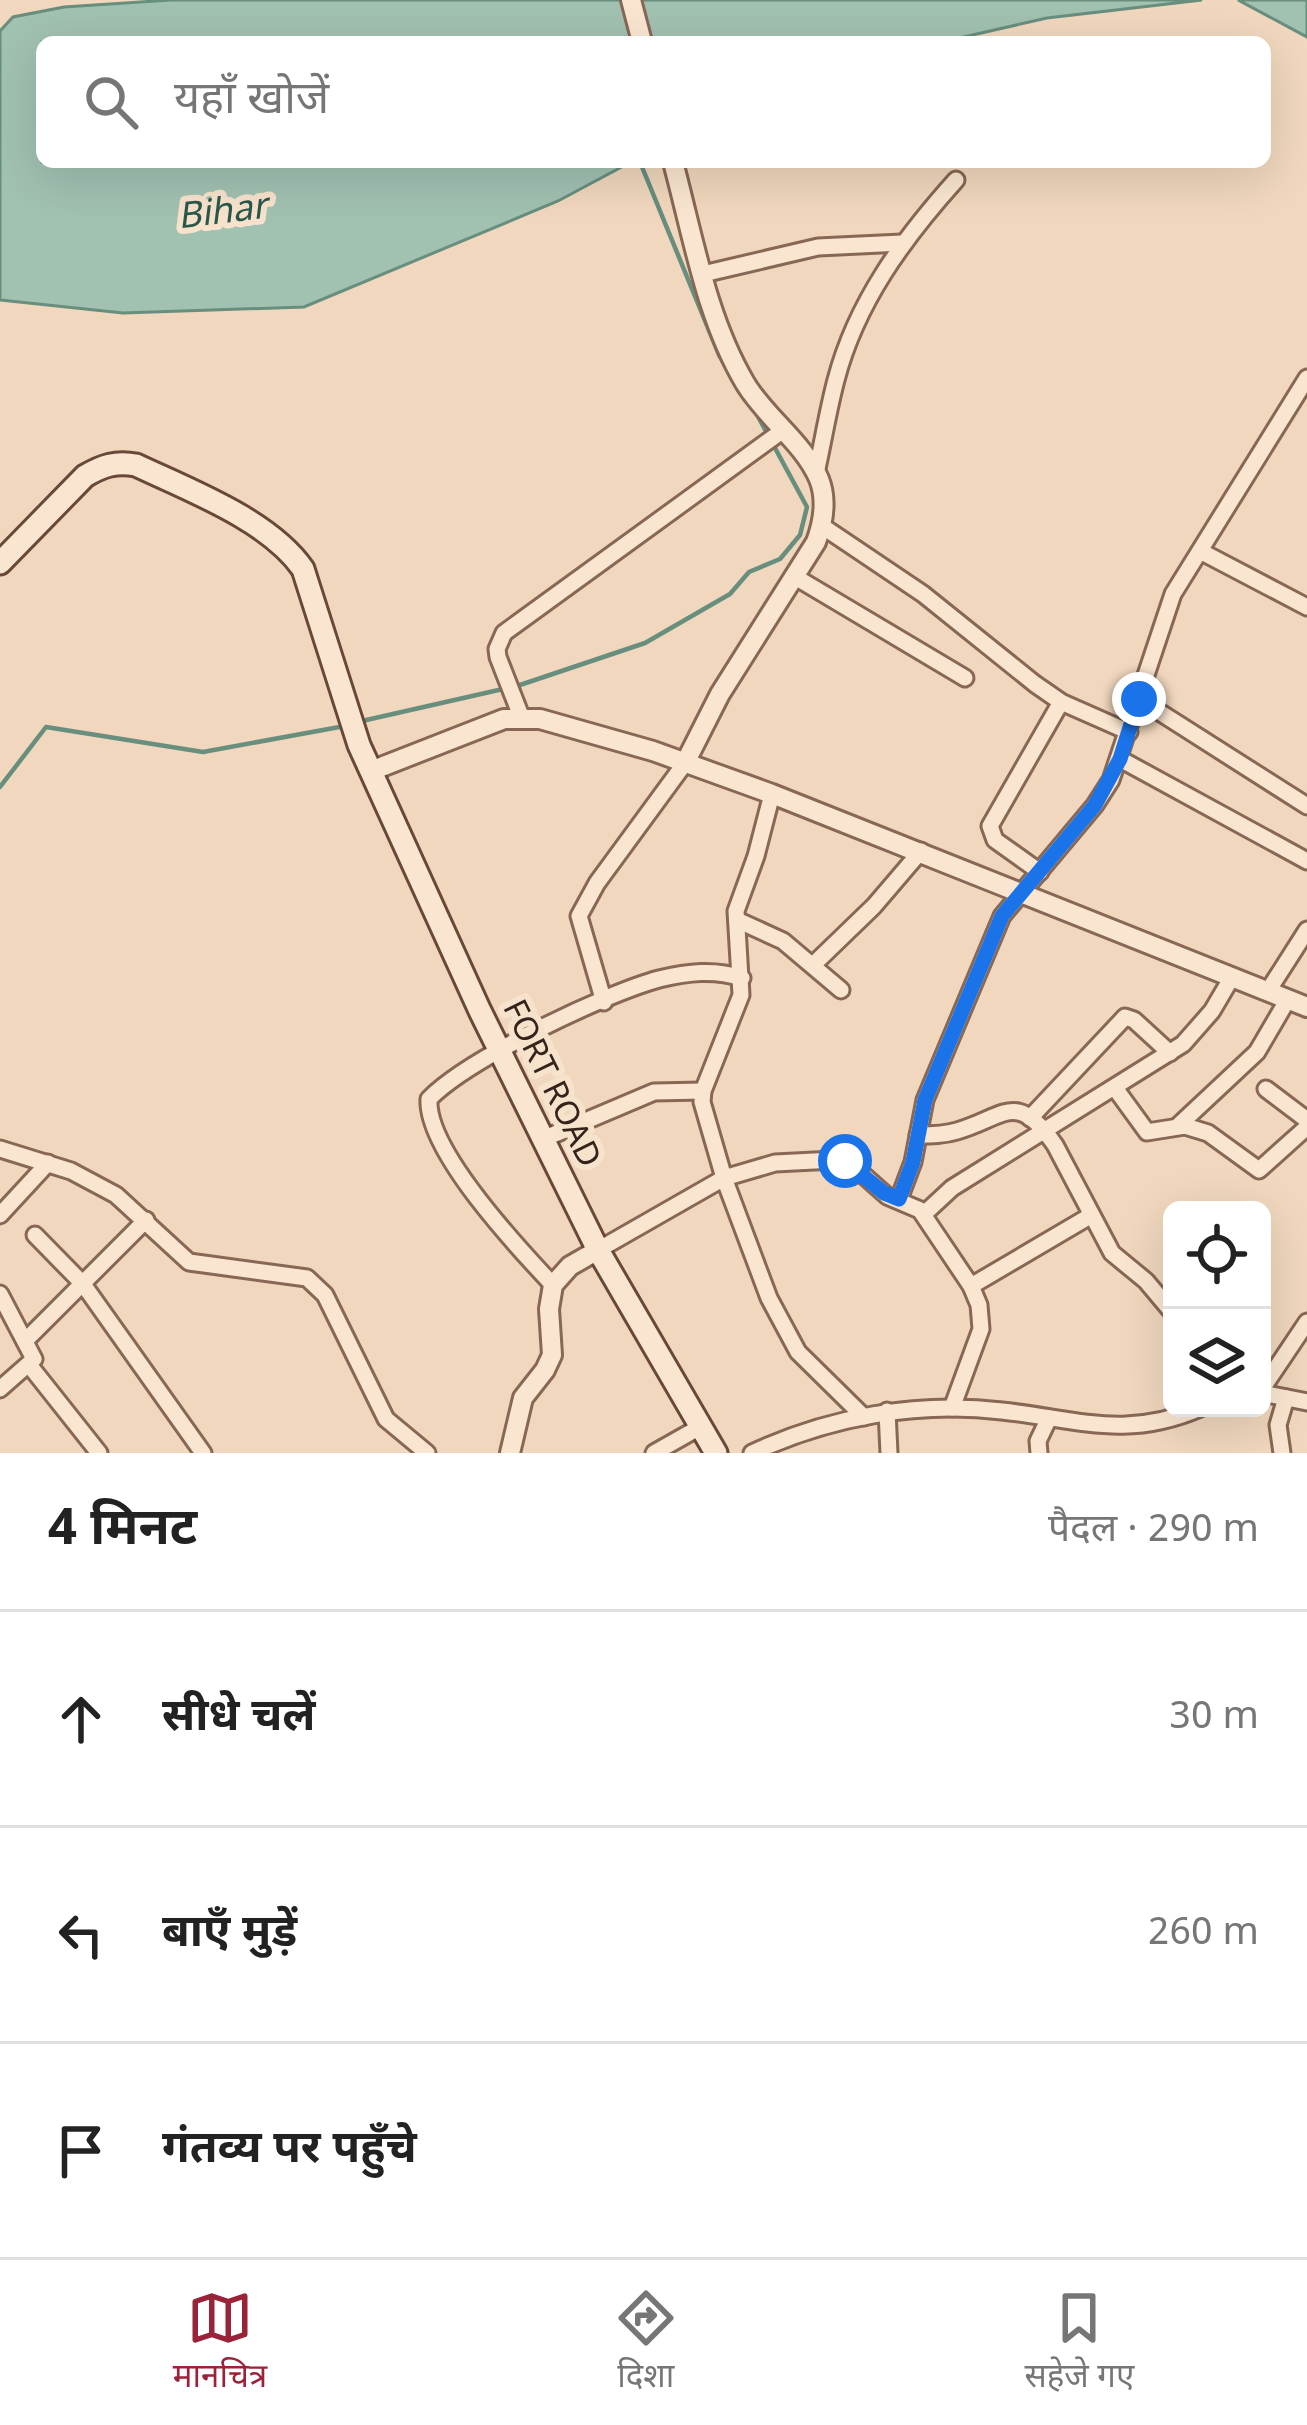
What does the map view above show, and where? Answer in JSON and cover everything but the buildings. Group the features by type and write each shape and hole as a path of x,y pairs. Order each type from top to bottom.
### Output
{"main road":[{"name":"FORT ROAD","path":"0,563 85,476 101,466 122,462 225,508 294,557 303,569 351,723 499,1049 598,1250 716,1453"}],"street":[{"path":"631,0 640,36"},
{"path":"604,1002 579,916 597,883 685,763 720,694 797,578 822,526 822,488 816,472 749,390 730,357 675,169"},
{"path":"816,472 849,340 902,243 956,180"},
{"path":"703,274 818,248 902,243"},
{"path":"899,1199 913,1162 925,1100 1005,910 1095,805 1120,759 1174,594 1307,377"},
{"path":"521,716 498,657 504,633 782,431"},
{"path":"822,526 923,594 1061,701 1129,732"},
{"path":"1200,550 1307,607"},
{"path":"797,578 964,678"},
{"path":"1139,699 1307,806"},
{"path":"1040,872 989,831 1061,701"},
{"path":"371,770 484,725 521,716 685,763 772,794 1307,1007"},
{"path":"1120,759 1307,861"},
{"path":"772,794 736,910 742,978 737,1010 703,1091 705,1114 762,1282 792,1342 805,1361 864,1417"},
{"path":"814,964 874,906 921,850"},
{"path":"737,920 783,941 842,990"},
{"path":"1268,992 1307,930"},
{"path":"553,1285 479,1202 427,1104 436,1091 499,1049 664,978 704,971 742,978"},
{"path":"924,1214 952,1188 1170,1053 1204,1023 1232,977"},
{"path":"1179,1125 1257,1052 1288,999"},
{"path":"1030,1118 1125,1017 1170,1053"},
{"path":"1115,1088 1147,1132 1179,1125 1208,1133 1259,1170 1307,1124 1266,1089"},
{"path":"543,1139 654,1092 703,1091"},
{"path":"918,1135 953,1132 1008,1109 1030,1118 1045,1131 1112,1253 1146,1281 1169,1309"},
{"path":"0,1149 48,1162 116,1195 189,1262 297,1275 315,1285 325,1295 386,1419 427,1453"},
{"path":"510,1453 523,1397 552,1355 549,1309 553,1285 570,1266 724,1178 775,1162 845,1161 884,1193 924,1214 979,1305 981,1329 952,1408"},
{"path":"0,1216 48,1162"},
{"path":"971,1286 1090,1216"},
{"path":"25,1341 146,1220"},
{"path":"35,1235 83,1284 203,1453"},
{"path":"0,1294 34,1359 0,1389"},
{"path":"1271,1377 1307,1322"},
{"path":"30,1366 99,1453"},
{"path":"1271,1394 1307,1402"},
{"path":"1282,1453 1278,1425 1286,1398"},
{"path":"752,1453 792,1436 887,1412 952,1408 1103,1426 1150,1426 1175,1417"},
{"path":"887,1412 890,1453"},
{"path":"1039,1453 1038,1441 1049,1418"},
{"path":"654,1453 700,1427"}],"water":[{"name":"Bihar","path":"171,0 1202,0 1047,18 968,36 36,36 36,168 620,168 558,201 304,307 123,313 0,300 0,31 13,17 64,7"},
{"path":"1238,0 1307,0 1307,37"}],"waterway":[{"path":"642,168 729,371"},
{"path":"514,687 645,643 730,594 749,572 780,559 800,535 807,507 755,411"},
{"path":"362,721 503,689"},
{"path":"0,787 46,727 203,752 345,726"}],"route":[{"path":"845,1161 884,1193 899,1199 913,1162 925,1100 1002,916 1111,780 1139,699"}]}
